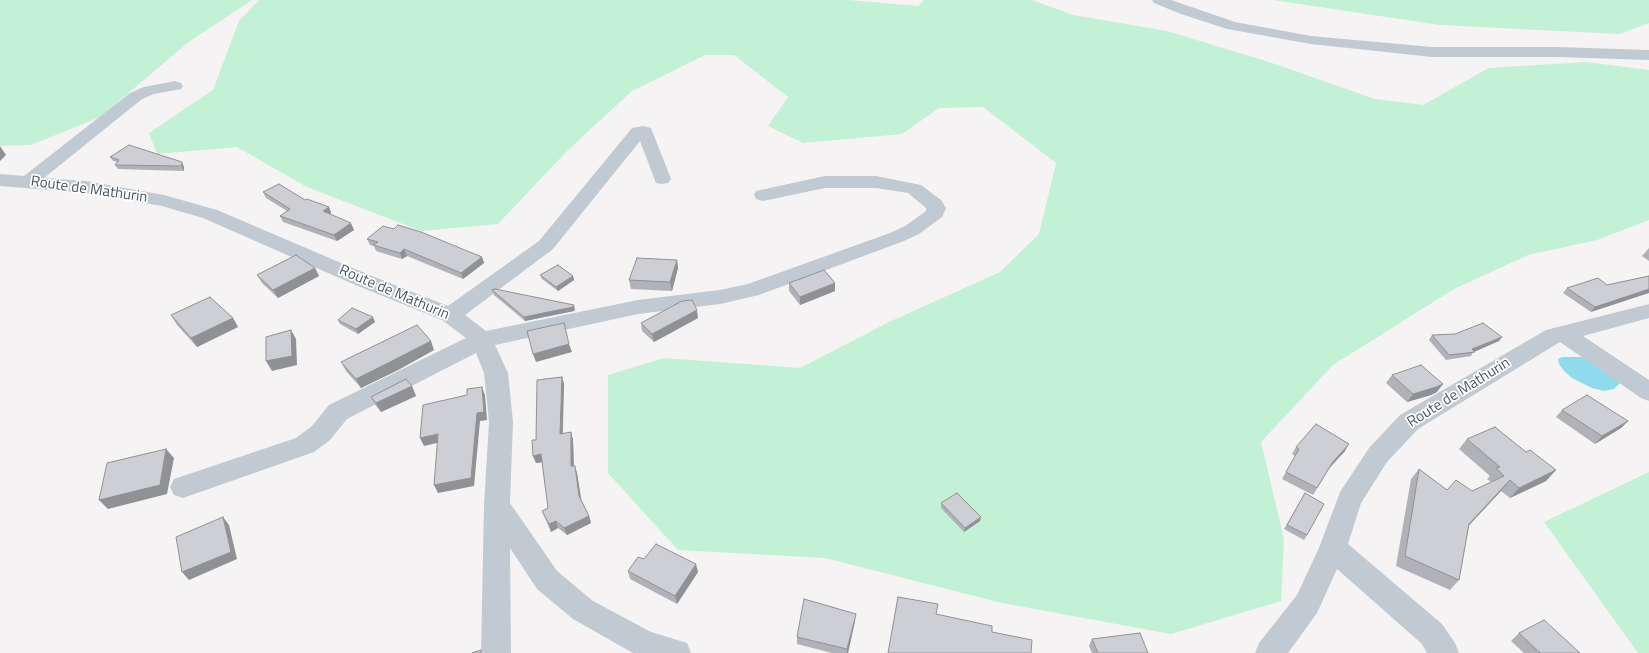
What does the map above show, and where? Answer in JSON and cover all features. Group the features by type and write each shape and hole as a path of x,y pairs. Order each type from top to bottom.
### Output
{"street":[{"path":"1159,0 1186,11 1232,26 1310,40 1432,52 1557,52 1649,55"},
{"path":"28,182 136,96 150,90 175,86"},
{"path":"450,315 539,251 552,239 638,132 645,132 662,179"},
{"name":"Route de Mathurin","path":"0,180 93,188 164,201 210,214 360,279 450,315 482,340 496,373 501,422 497,505 496,653"},
{"path":"183,487 305,445 321,433 338,412 482,340 638,307 720,297 752,290 897,237 912,230 935,213 936,208 934,204 914,190 876,182 825,182 763,195"},
{"name":"Route de Mathurin","path":"1270,653 1287,632 1306,604 1332,548 1349,500 1378,455 1409,422 1554,336 1649,311"},
{"path":"1564,334 1649,392"},
{"path":"497,505 547,580 583,610 645,644 676,653"},
{"path":"1332,548 1432,634 1444,653"}],"green space":[{"path":"0,0 252,0 190,41 100,117 31,145 0,146"},
{"path":"259,0 849,0 918,6 924,0 1032,0 1073,15 1167,31 1269,62 1375,99 1423,105 1489,68 1586,62 1649,70 1649,220 1597,240 1528,255 1454,289 1333,365 1261,442 1284,539 1281,601 1171,634 1002,603 825,558 678,550 608,473 608,375 664,358 800,368 889,322 1000,272 1039,234 1056,163 983,107 939,108 902,134 803,143 768,126 788,97 734,55 705,55 632,91 567,151 498,224 421,231 307,187 237,147 157,154 149,133 213,90 239,21"},
{"path":"1273,0 1649,0 1649,23 1619,34 1440,25"},
{"path":"1649,472 1649,653 1638,653 1544,522"}],"water":[{"path":"1562,357 1583,357 1620,380 1620,383 1614,389 1604,391 1592,388 1572,378 1564,371 1559,364 1558,359"}],"building":[{"path":"129,145 182,162 181,166 115,165 119,160 110,157"},
{"path":"279,184 305,200 307,199 329,207 323,211 351,223 334,235 280,216 290,209 263,192"},
{"path":"398,225 421,232 482,257 461,273 404,249 400,253 373,245 378,242 367,239 383,226 394,229"},
{"path":"296,255 315,268 273,290 257,275"},
{"path":"637,258 677,260 670,282 629,280"},
{"path":"558,265 573,276 556,287 540,275"},
{"path":"824,270 835,283 800,297 789,283"},
{"path":"1649,276 1649,289 1595,307 1567,288 1598,278 1607,285"},
{"path":"495,289 574,305 573,307 524,317 492,290"},
{"path":"210,297 233,318 191,338 171,315"},
{"path":"692,300 697,310 652,334 641,323 682,301"},
{"path":"352,308 373,317 356,329 338,320"},
{"path":"564,323 569,344 533,354 527,331"},
{"path":"1483,323 1502,337 1472,349 1475,352 1449,355 1432,335 1455,334"},
{"path":"417,325 431,341 356,379 341,362"},
{"path":"291,330 292,356 266,361 266,337"},
{"path":"1421,365 1443,384 1413,394 1392,375"},
{"path":"562,377 560,434 571,432 571,466 575,466 579,496 589,516 564,528 556,521 549,524 542,511 548,508 541,454 533,456 532,440 536,440 537,380"},
{"path":"406,379 412,386 376,403 371,397"},
{"path":"482,387 484,412 477,413 471,478 434,485 438,434 420,438 423,405 467,395 467,389"},
{"path":"1587,395 1628,421 1602,436 1562,410"},
{"path":"1316,424 1349,444 1332,463 1317,488 1286,472 1299,449 1296,447"},
{"path":"1495,427 1526,452 1530,450 1556,470 1519,488 1510,480 1469,524 1459,580 1405,556 1419,469 1447,490 1456,480 1472,491 1504,476 1496,468 1500,467 1467,439"},
{"path":"166,449 160,485 99,500 107,463"},
{"path":"957,493 981,517 965,528 941,503"},
{"path":"1305,493 1324,504 1307,535 1287,525"},
{"path":"223,517 231,552 182,572 176,537"},
{"path":"656,544 696,564 675,596 628,571 638,557 644,559"},
{"path":"898,597 938,604 936,614 992,626 992,632 1032,640 1031,653 888,653"},
{"path":"804,599 856,614 847,649 797,637"},
{"path":"1544,620 1580,653 1540,653 1519,633"},
{"path":"1140,633 1148,653 1098,653 1092,639"},
{"path":"481,650 481,653 472,653"}]}
